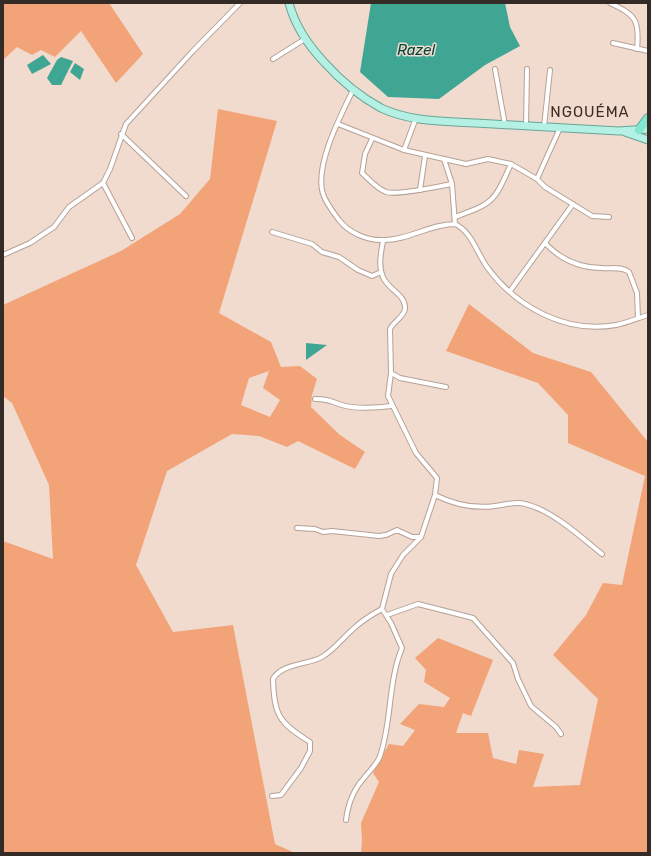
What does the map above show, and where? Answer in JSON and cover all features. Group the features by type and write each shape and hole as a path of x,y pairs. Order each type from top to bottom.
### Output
{"highway":[{"path":"639,130 648,118"}],"main road":[{"path":"289,3 305,39 331,70 353,90 382,108 416,118 505,125 619,131 648,129"},
{"path":"619,131 648,140"}],"street":[{"path":"3,255 30,243 54,227 68,207 103,183 110,169 121,134 126,124 192,52 240,3"},
{"path":"610,3 628,12 634,20 638,35 637,49"},
{"path":"273,59 305,39"},
{"path":"613,43 648,51"},
{"path":"495,69 505,125"},
{"path":"526,126 527,69"},
{"path":"544,127 550,70"},
{"path":"353,90 338,124 324,162 321,177 323,194 327,203 344,227 358,235 383,241 395,240 432,227 455,224 465,231 494,276 534,310 561,322 591,326 606,326 625,323 648,315"},
{"path":"404,150 416,118"},
{"path":"338,124 404,150 425,156 466,164 488,159 511,164 537,179 545,187 592,216 609,217"},
{"path":"537,179 560,128"},
{"path":"121,134 186,196"},
{"path":"372,138 365,154 362,173 378,188 388,193 420,190 452,184"},
{"path":"420,190 425,156"},
{"path":"444,159 452,184 455,224"},
{"path":"455,217 481,208 498,194 511,164"},
{"path":"103,183 132,238"},
{"path":"510,291 573,204"},
{"path":"272,232 312,244 322,252 339,257 358,270 372,276 381,272"},
{"path":"272,796 282,795 290,786 310,751 311,745 310,742 289,729 275,708 273,679 275,674 324,656 352,629 382,608 391,574 403,555 421,537 435,496 436,475 416,453 406,431 391,406 388,396 391,373 390,329 404,313 405,309 401,297 387,285 381,272 380,259 383,241"},
{"path":"545,243 554,252 576,264 587,267 622,268 629,272 637,293 638,318"},
{"path":"391,373 400,378 446,387"},
{"path":"315,399 329,399 345,406 373,408 391,406"},
{"path":"435,496 459,505 470,507 526,504 552,517 602,554"},
{"path":"297,528 315,529 323,532 345,532 379,536 386,535 397,530 412,537 421,537"},
{"path":"387,615 418,604 473,618 513,663 518,679 531,706 556,727 561,734"},
{"path":"346,820 348,805 351,798 360,782 380,757 388,724 393,675 402,648 387,615 382,608"}],"shaded area":[{"path":"3,3 109,3 143,54 116,83 81,31 55,57 41,50 32,55 17,47 3,60"},
{"path":"218,109 277,121 219,313 271,342 281,367 300,366 317,379 312,395 311,407 340,435 365,452 355,469 298,441 287,447 259,436 232,434 167,471 136,565 173,632 233,625 275,844 295,853 3,853 3,541 53,559 49,485 12,403 3,396 3,305 121,251 180,214 210,179","holes":["269,371 263,388 280,400 270,417 241,405 249,378"]},
{"path":"469,304 533,353 591,372 648,442 648,853 361,853 361,823 379,782 373,773 389,744 403,746 415,730 400,724 419,704 444,707 450,698 424,682 426,670 415,658 438,638 493,660 471,716 463,713 456,733 488,733 493,758 516,764 519,750 544,754 533,787 580,785 598,699 553,655 586,615 603,583 622,585 645,476 568,443 568,415 538,383 446,351"}],"water":[{"name":"Razel","path":"371,3 505,3 510,27 520,46 485,65 439,99 388,97 360,72"},
{"path":"43,55 51,64 32,74 27,65"},
{"path":"61,57 73,61 61,85 52,85 47,78 57,60"},
{"path":"75,63 84,69 80,80 70,72"},
{"path":"306,343 327,345 306,360"}],"district":[{"name":"NGOUÉMA","path":"590,112"}]}
